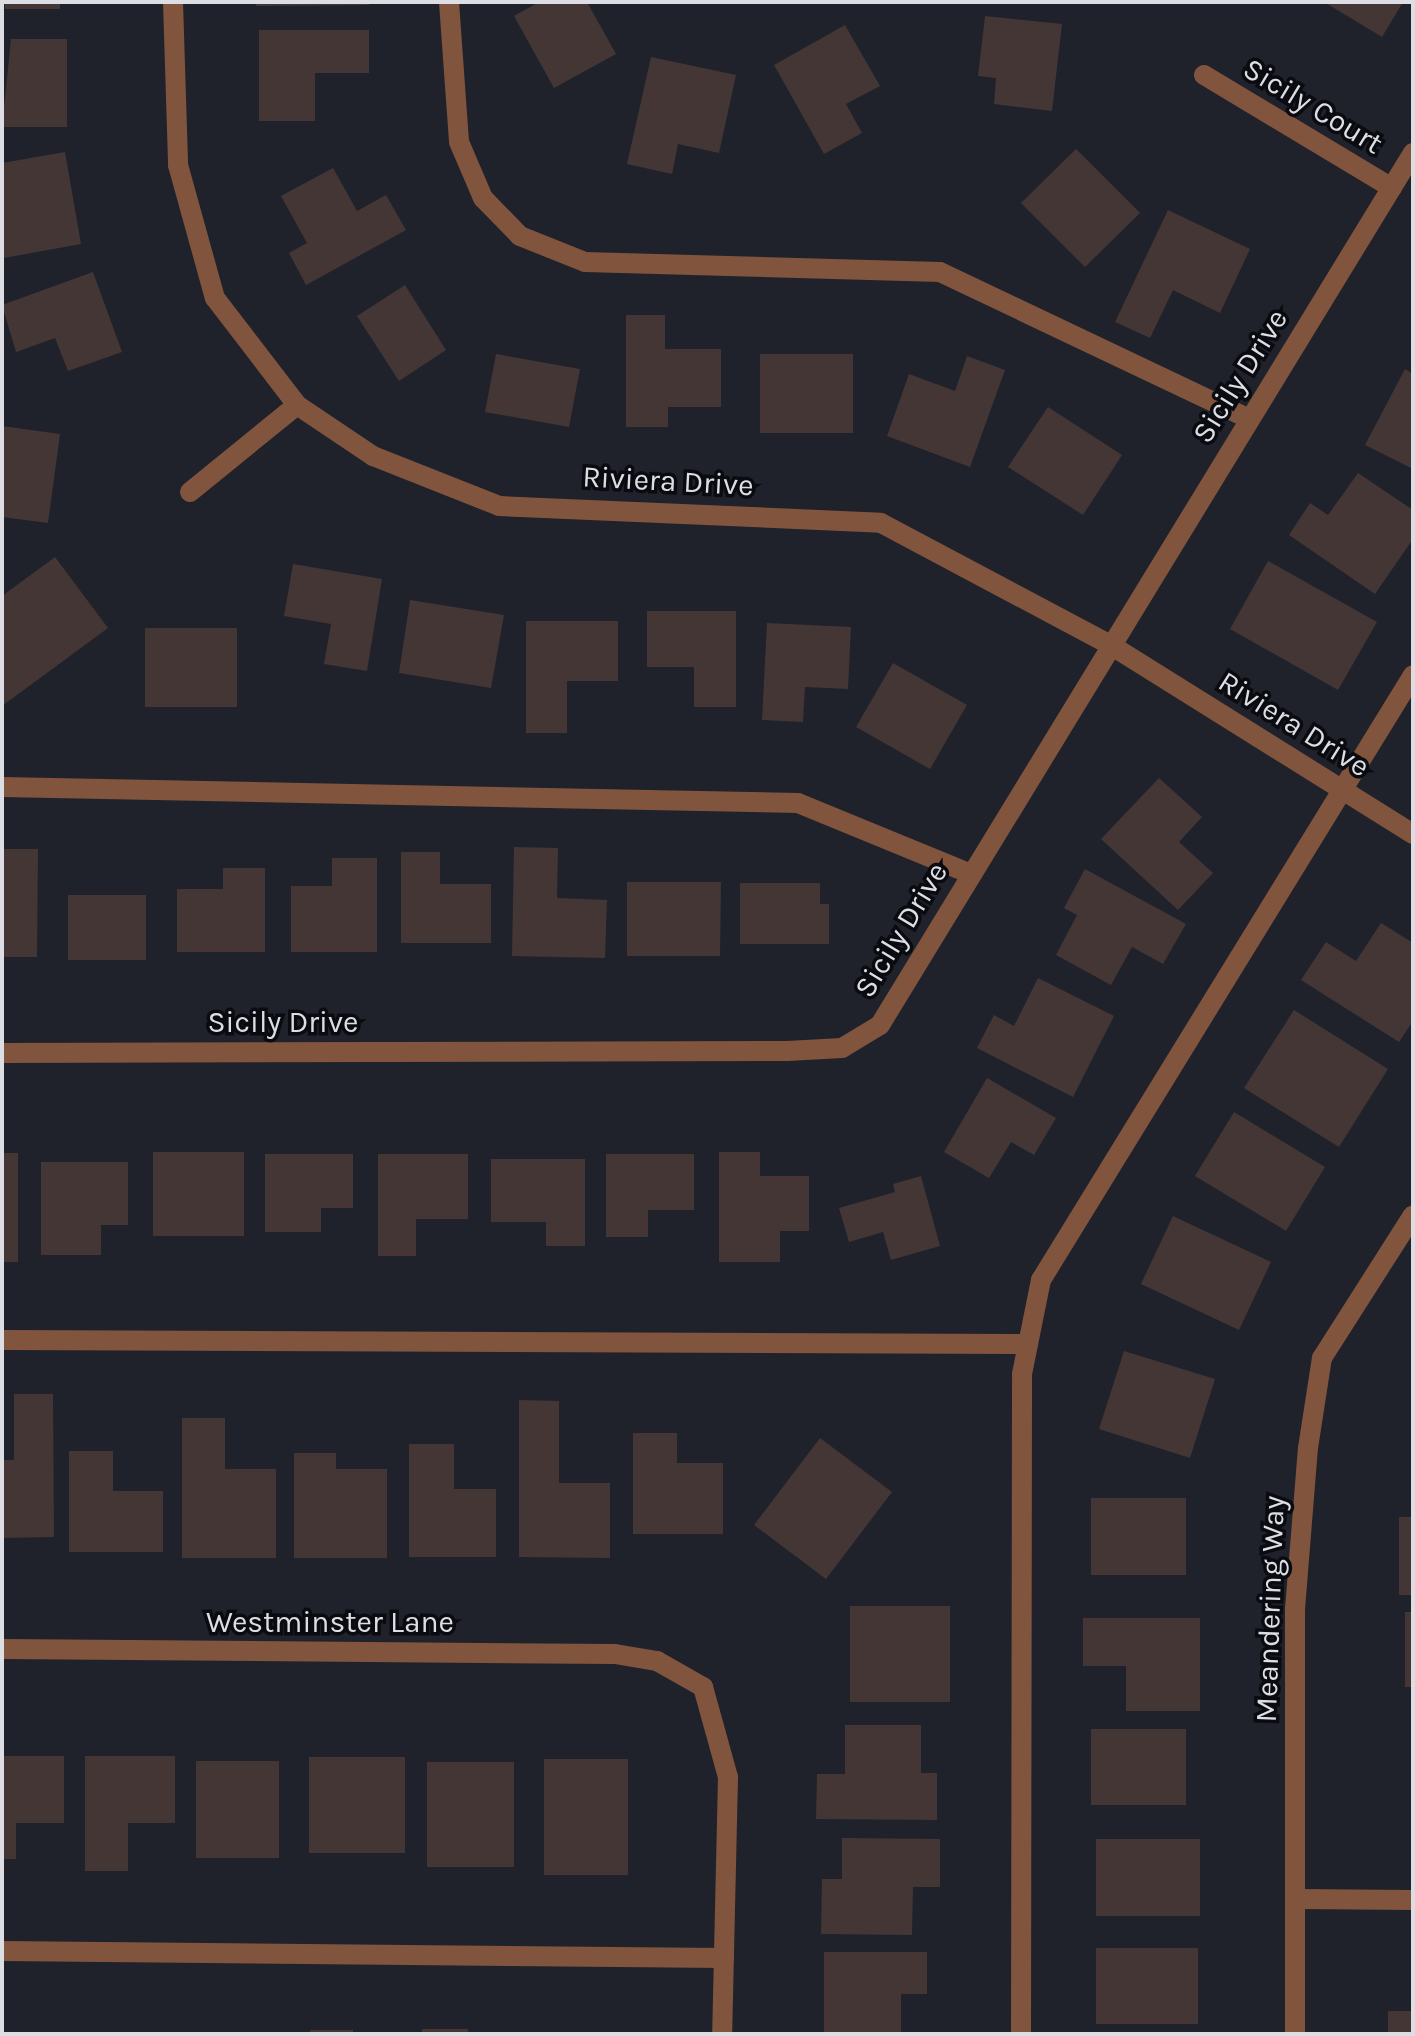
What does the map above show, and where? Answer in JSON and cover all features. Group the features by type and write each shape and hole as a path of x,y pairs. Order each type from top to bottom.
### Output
{"street":[{"name":"Riviera Drive","path":"173,2 178,165 215,298 297,405 373,456 499,506 881,523 1109,644 1413,834"},
{"path":"449,2 459,142 483,198 520,236 585,262 940,272 1249,419"},
{"name":"Sicily Court","path":"1204,75 1392,188"},
{"name":"Sicily Drive","path":"2,1053 842,1048 880,1025 969,873 1413,153"},
{"path":"190,492 297,405"},
{"path":"1021,2034 1028,1344 1041,1280 1413,675"},
{"path":"2,787 798,803 969,873"},
{"name":"Meandering Way","path":"1295,2034 1295,1609 1322,1358 1413,1215"},
{"path":"2,1340 1028,1344"},
{"name":"Westminster Lane","path":"2,1649 615,1654 657,1661 703,1687 728,1777 724,1958"},
{"path":"1295,1899 1413,1900"},
{"path":"2,1951 724,1958 722,2034"}],"building":[{"path":"5,2 60,2 60,9 5,9"},
{"path":"256,2 369,2 369,5 256,6"},
{"path":"539,2 587,2 616,54 554,88 514,16"},
{"path":"1324,2 1403,2 1382,37"},
{"path":"985,16 1062,24 1052,111 994,104 996,78 978,76"},
{"path":"845,25 880,86 846,104 862,133 824,154 774,65"},
{"path":"259,30 369,30 369,73 315,73 315,121 259,121"},
{"path":"11,39 67,39 67,127 2,127"},
{"path":"651,57 736,75 719,153 678,144 672,174 627,164"},
{"path":"1076,149 1140,213 1085,267 1021,203"},
{"path":"65,152 81,244 4,258 2,163"},
{"path":"333,168 357,211 386,195 406,230 306,285 289,253 307,243 281,196"},
{"path":"1168,210 1250,249 1220,313 1173,290 1150,338 1115,322"},
{"path":"93,272 122,352 68,371 55,338 16,352 2,305"},
{"path":"405,285 446,350 399,381 357,316"},
{"path":"626,315 665,315 665,349 721,349 721,407 668,407 668,427 626,427"},
{"path":"496,354 580,369 569,427 485,412"},
{"path":"760,354 853,354 853,433 760,433"},
{"path":"967,356 1005,370 970,467 887,436 909,374 955,391"},
{"path":"1405,369 1413,374 1413,469 1365,445"},
{"path":"1048,407 1122,455 1083,515 1008,467"},
{"path":"2,426 60,434 48,523 2,517"},
{"path":"1358,473 1413,510 1413,539 1375,594 1289,535 1310,503 1328,515"},
{"path":"55,557 108,628 2,706 2,596"},
{"path":"1268,561 1377,622 1338,690 1230,629"},
{"path":"293,564 382,579 367,671 324,664 331,624 284,616"},
{"path":"410,600 504,615 491,688 399,673"},
{"path":"647,611 736,611 736,707 694,707 694,667 647,667"},
{"path":"526,621 618,621 618,681 567,681 567,733 526,733"},
{"path":"767,623 851,627 848,689 805,687 803,722 762,720"},
{"path":"145,628 237,628 237,707 145,707"},
{"path":"893,663 967,705 930,769 856,727"},
{"path":"1159,778 1202,817 1179,842 1213,873 1178,910 1101,839"},
{"path":"514,847 558,848 557,898 607,900 605,958 512,956"},
{"path":"2,849 38,849 37,957 2,957"},
{"path":"401,852 440,852 440,884 491,884 491,943 401,943"},
{"path":"332,858 377,858 377,952 291,952 291,886 332,886"},
{"path":"223,868 265,868 265,952 177,952 177,889 223,889"},
{"path":"1085,869 1186,924 1163,964 1132,947 1111,985 1056,955 1077,915 1064,908"},
{"path":"627,882 721,882 720,956 627,956"},
{"path":"740,883 820,883 820,904 829,904 829,944 740,944"},
{"path":"68,895 146,895 146,960 68,960"},
{"path":"1381,923 1413,943 1413,1021 1399,1042 1301,980 1326,942 1356,961"},
{"path":"1038,978 1114,1016 1073,1097 977,1048 994,1015 1014,1026"},
{"path":"1294,1010 1388,1069 1339,1147 1244,1088"},
{"path":"987,1078 1056,1118 1034,1155 1011,1142 989,1178 944,1152"},
{"path":"1234,1112 1325,1167 1286,1231 1195,1176"},
{"path":"153,1152 244,1152 244,1236 153,1236"},
{"path":"719,1152 760,1152 760,1176 809,1176 809,1231 780,1231 780,1262 719,1262"},
{"path":"2,1153 18,1153 18,1262 2,1262"},
{"path":"265,1154 353,1154 353,1208 321,1208 321,1232 265,1232"},
{"path":"378,1154 468,1154 468,1219 416,1219 416,1256 378,1256"},
{"path":"606,1154 694,1154 694,1210 648,1210 648,1237 606,1237"},
{"path":"491,1159 585,1159 585,1246 546,1246 546,1222 491,1222"},
{"path":"41,1162 128,1162 128,1225 101,1225 101,1255 41,1255"},
{"path":"921,1176 940,1246 891,1260 883,1232 849,1242 839,1208 895,1192 893,1184"},
{"path":"1173,1216 1271,1262 1239,1330 1141,1284"},
{"path":"1124,1351 1215,1379 1190,1458 1099,1429"},
{"path":"14,1394 53,1394 54,1537 2,1538 2,1460 14,1460"},
{"path":"519,1400 559,1401 559,1483 610,1483 610,1558 519,1557"},
{"path":"182,1418 225,1418 225,1469 276,1469 276,1558 182,1558"},
{"path":"633,1433 677,1433 677,1463 723,1463 723,1534 633,1534"},
{"path":"820,1438 892,1492 826,1579 754,1525"},
{"path":"409,1444 454,1444 454,1489 496,1489 496,1557 409,1557"},
{"path":"69,1451 113,1451 113,1491 163,1491 163,1552 69,1552"},
{"path":"294,1453 336,1453 336,1469 387,1469 387,1558 294,1558"},
{"path":"1091,1498 1186,1498 1186,1575 1091,1575"},
{"path":"1399,1517 1413,1517 1413,1595 1399,1595"},
{"path":"850,1606 950,1606 950,1702 850,1702"},
{"path":"1405,1612 1413,1612 1413,1687 1405,1687"},
{"path":"1083,1618 1200,1618 1200,1711 1126,1711 1126,1666 1083,1666"},
{"path":"845,1725 921,1725 921,1773 937,1773 937,1820 816,1819 817,1774 845,1774"},
{"path":"1091,1729 1186,1729 1186,1805 1091,1805"},
{"path":"2,1756 64,1756 64,1823 16,1823 16,1859 2,1859"},
{"path":"85,1756 175,1756 175,1823 128,1823 128,1871 85,1871"},
{"path":"309,1757 405,1757 405,1853 309,1853"},
{"path":"544,1759 628,1759 628,1875 544,1875"},
{"path":"196,1761 279,1761 279,1858 196,1858"},
{"path":"427,1762 514,1762 514,1867 427,1867"},
{"path":"842,1838 940,1839 940,1887 913,1887 912,1935 821,1934 822,1879 842,1879"},
{"path":"1096,1839 1200,1839 1200,1916 1096,1916"},
{"path":"1096,1948 1198,1948 1198,2024 1096,2024"},
{"path":"824,1952 927,1952 927,1994 901,1994 901,2034 824,2034"},
{"path":"1388,2011 1413,2011 1413,2034 1388,2034"},
{"path":"422,2029 468,2029 468,2034 422,2034"},
{"path":"310,2030 353,2030 353,2034 310,2034"}]}
